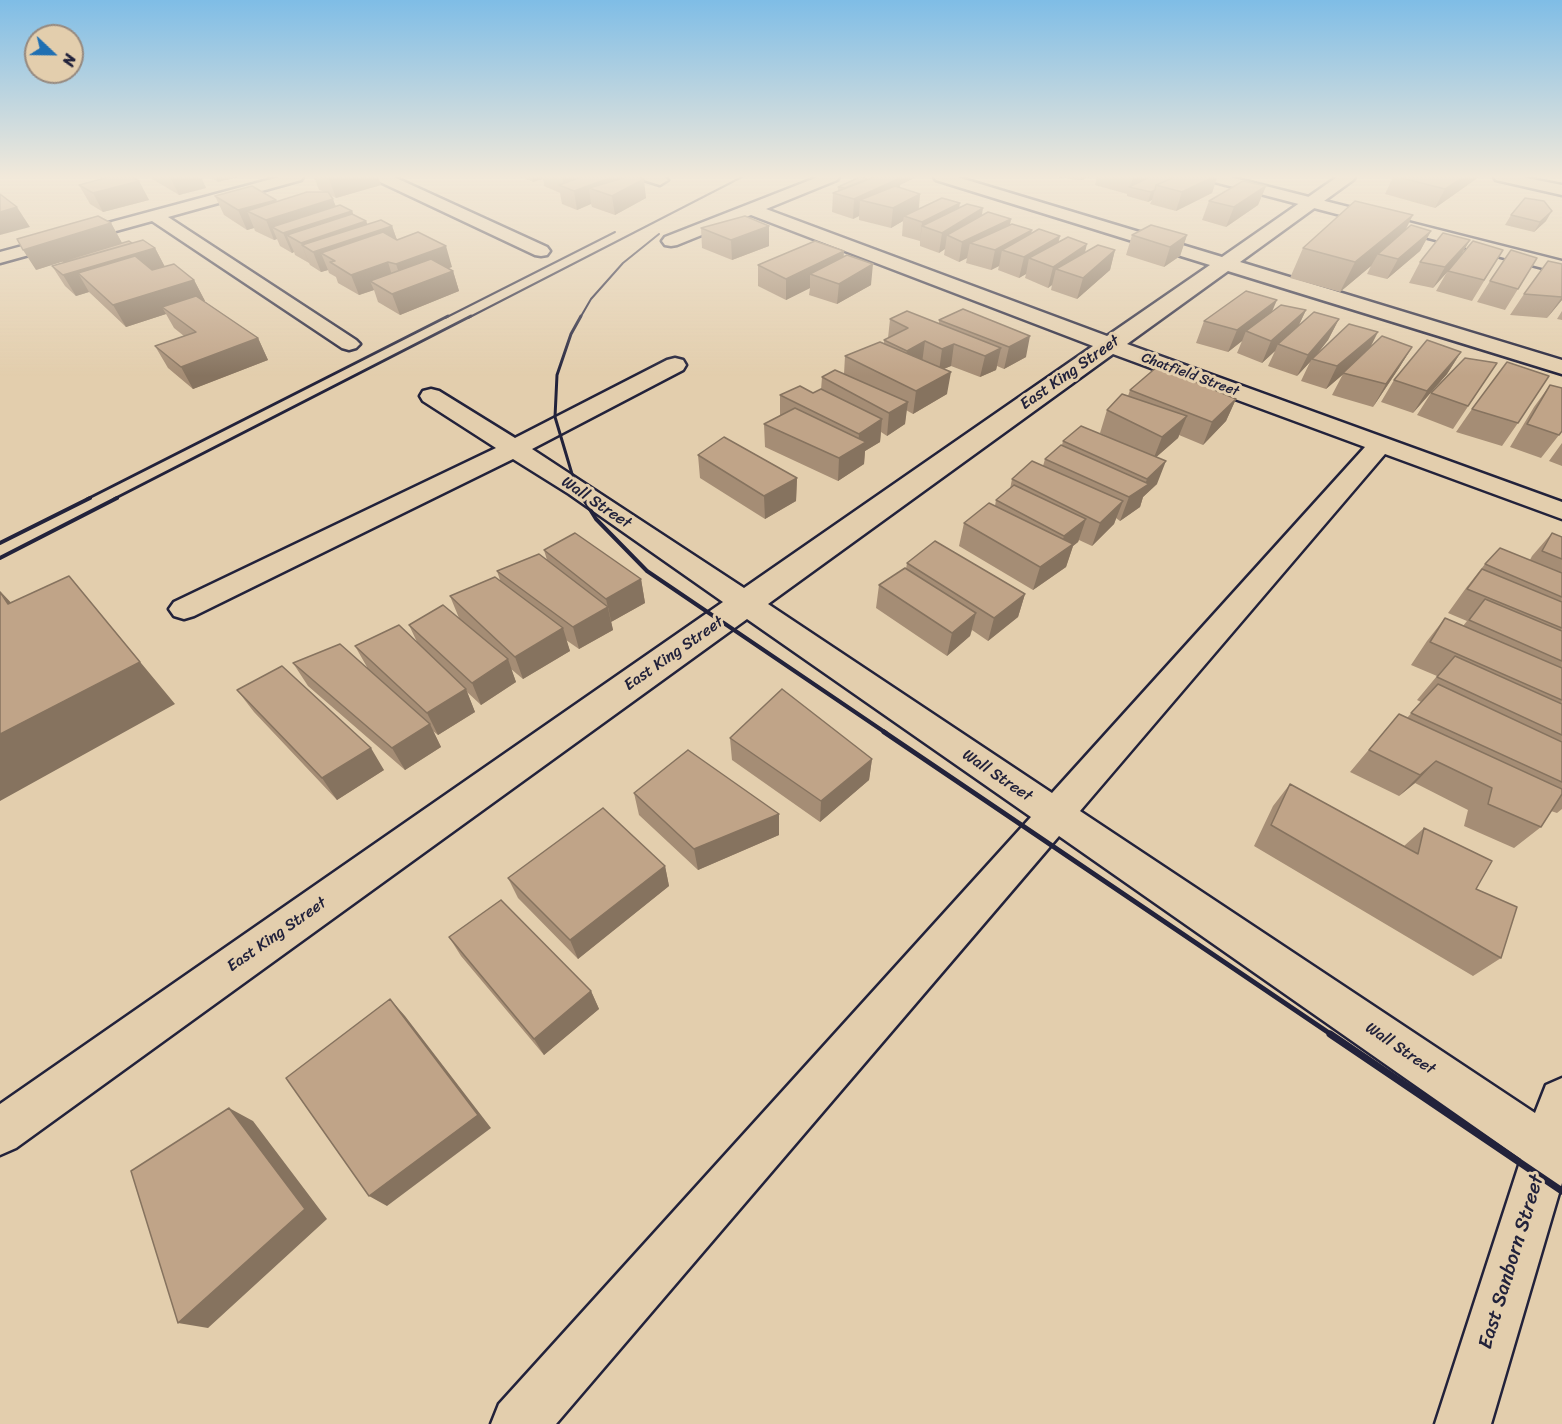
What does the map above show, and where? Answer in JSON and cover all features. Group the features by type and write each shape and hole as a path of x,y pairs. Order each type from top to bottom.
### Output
{"street":[{"path":"0,258 52,243"},
{"path":"197,243 349,344"},
{"path":"525,243 541,251"},
{"name":"Chatfield Street","path":"842,243 1110,345 1562,511"},
{"path":"1157,243 1562,367"},
{"name":"East King Street","path":"0,1132 1252,243"},
{"path":"1469,243 1562,267"},
{"path":"184,609 513,449 675,365"},
{"name":"Wall Street","path":"431,396 578,489 1554,1154"},
{"path":"519,1424 1380,445"},
{"name":"East Sanborn Street","path":"1463,1424 1554,1154 1562,1101"}],"building":[{"path":"19,243 44,243 23,250"},
{"path":"121,243 130,243 65,262 63,261"},
{"path":"131,243 148,243 155,248 63,275 52,266"},
{"path":"307,243 339,243 313,252 302,245"},
{"path":"349,243 441,243 446,246 396,264 388,262 351,275 330,262 335,261 321,253"},
{"path":"809,243 822,243 844,251 786,279 758,265"},
{"path":"972,243 1007,243 995,250"},
{"path":"1014,243 1047,243 1024,257 1002,250"},
{"path":"1056,243 1087,244 1053,267 1029,258"},
{"path":"1159,243 1175,243 1170,247"},
{"path":"1308,243 1378,243 1355,262 1303,248"},
{"path":"1390,243 1416,243 1398,259 1378,254"},
{"path":"1435,243 1467,243 1445,267 1420,262"},
{"path":"1471,243 1481,243 1503,250 1484,280 1448,271"},
{"path":"1098,245 1115,250 1083,278 1056,269"},
{"path":"1511,250 1537,258 1518,289 1490,281"},
{"path":"847,255 873,264 839,284 810,274"},
{"path":"135,256 152,270 174,264 194,280 113,305 78,273"},
{"path":"431,259 453,271 392,294 370,281"},
{"path":"1548,261 1562,264 1562,297 1524,294"},
{"path":"1246,291 1277,300 1237,330 1204,321"},
{"path":"196,296 258,338 181,367 155,346 196,332 162,307"},
{"path":"1281,305 1306,310 1271,341 1246,331"},
{"path":"963,309 1030,336 1009,347 939,320"},
{"path":"907,311 1001,348 985,356 954,344 942,349 925,341 907,351 884,340 908,328 890,319"},
{"path":"1314,312 1339,319 1308,355 1278,344"},
{"path":"1349,324 1378,332 1337,366 1312,359"},
{"path":"1382,336 1412,347 1386,384 1343,373"},
{"path":"1427,340 1461,352 1427,391 1394,380"},
{"path":"880,342 951,372 916,391 845,356"},
{"path":"1465,358 1497,363 1468,406 1431,393"},
{"path":"1507,362 1549,376 1518,423 1472,409"},
{"path":"1158,366 1236,399 1212,422 1130,390"},
{"path":"835,370 908,402 889,413 822,377"},
{"path":"1550,385 1562,388 1562,431 1559,435 1527,424"},
{"path":"800,386 813,393 821,389 882,419 859,434 780,395"},
{"path":"1122,394 1187,416 1162,437 1107,410"},
{"path":"795,408 866,442 839,458 764,424"},
{"path":"1081,426 1166,461 1147,479 1063,441"},
{"path":"724,437 797,478 764,496 698,455"},
{"path":"1061,445 1149,484 1129,497 1045,459"},
{"path":"1032,461 1123,501 1100,523 1012,479"},
{"path":"1014,485 1086,519 1064,536 996,500"},
{"path":"989,503 1073,544 1040,567 964,523"},
{"path":"575,533 641,579 606,599 544,550"},
{"path":"1552,533 1562,537 1562,559 1542,551"},
{"path":"935,541 1025,594 994,618 907,563"},
{"path":"1500,548 1562,573 1562,597 1485,564"},
{"path":"539,554 608,607 573,627 497,571"},
{"path":"905,568 976,613 952,633 879,585"},
{"path":"1482,569 1562,602 1562,628 1467,589"},
{"path":"69,576 140,662 0,734 0,592 8,604"},
{"path":"495,577 563,628 515,657 450,596"},
{"path":"1485,599 1562,631 1562,661 1469,620"},
{"path":"443,605 508,659 472,683 409,625"},
{"path":"1445,618 1562,668 1562,700 1430,642"},
{"path":"399,625 466,689 427,713 355,646"},
{"path":"340,644 430,724 392,748 293,663"},
{"path":"1455,656 1562,704 1562,735 1437,677"},
{"path":"282,666 371,748 322,778 237,690"},
{"path":"1438,684 1562,742 1562,782 1411,713"},
{"path":"782,689 872,759 821,801 730,738"},
{"path":"1399,714 1562,789 1562,794 1541,827 1488,804 1492,788 1436,761 1420,775 1369,750"},
{"path":"688,750 779,814 694,849 634,793"},
{"path":"1290,784 1418,854 1424,828 1492,861 1476,889 1517,907 1501,958 1271,825"},
{"path":"603,808 665,866 570,940 508,878"},
{"path":"501,900 591,991 534,1039 449,937"},
{"path":"390,999 478,1115 369,1196 286,1078"},
{"path":"229,1108 305,1209 178,1323 131,1171"}],"railway":[{"path":"445,318 592,243"},
{"path":"468,318 613,243"},
{"path":"580,318 591,299 623,263 647,243"},
{"path":"87,499 448,316"},
{"path":"114,499 471,316"},
{"path":"581,316 571,334 557,375 555,417 575,484 584,499"},
{"path":"0,543 90,498"},
{"path":"0,558 117,498"},
{"path":"583,498 596,519 647,571 886,733"},
{"path":"884,732 1332,1035"},
{"path":"1330,1034 1562,1191"}]}
